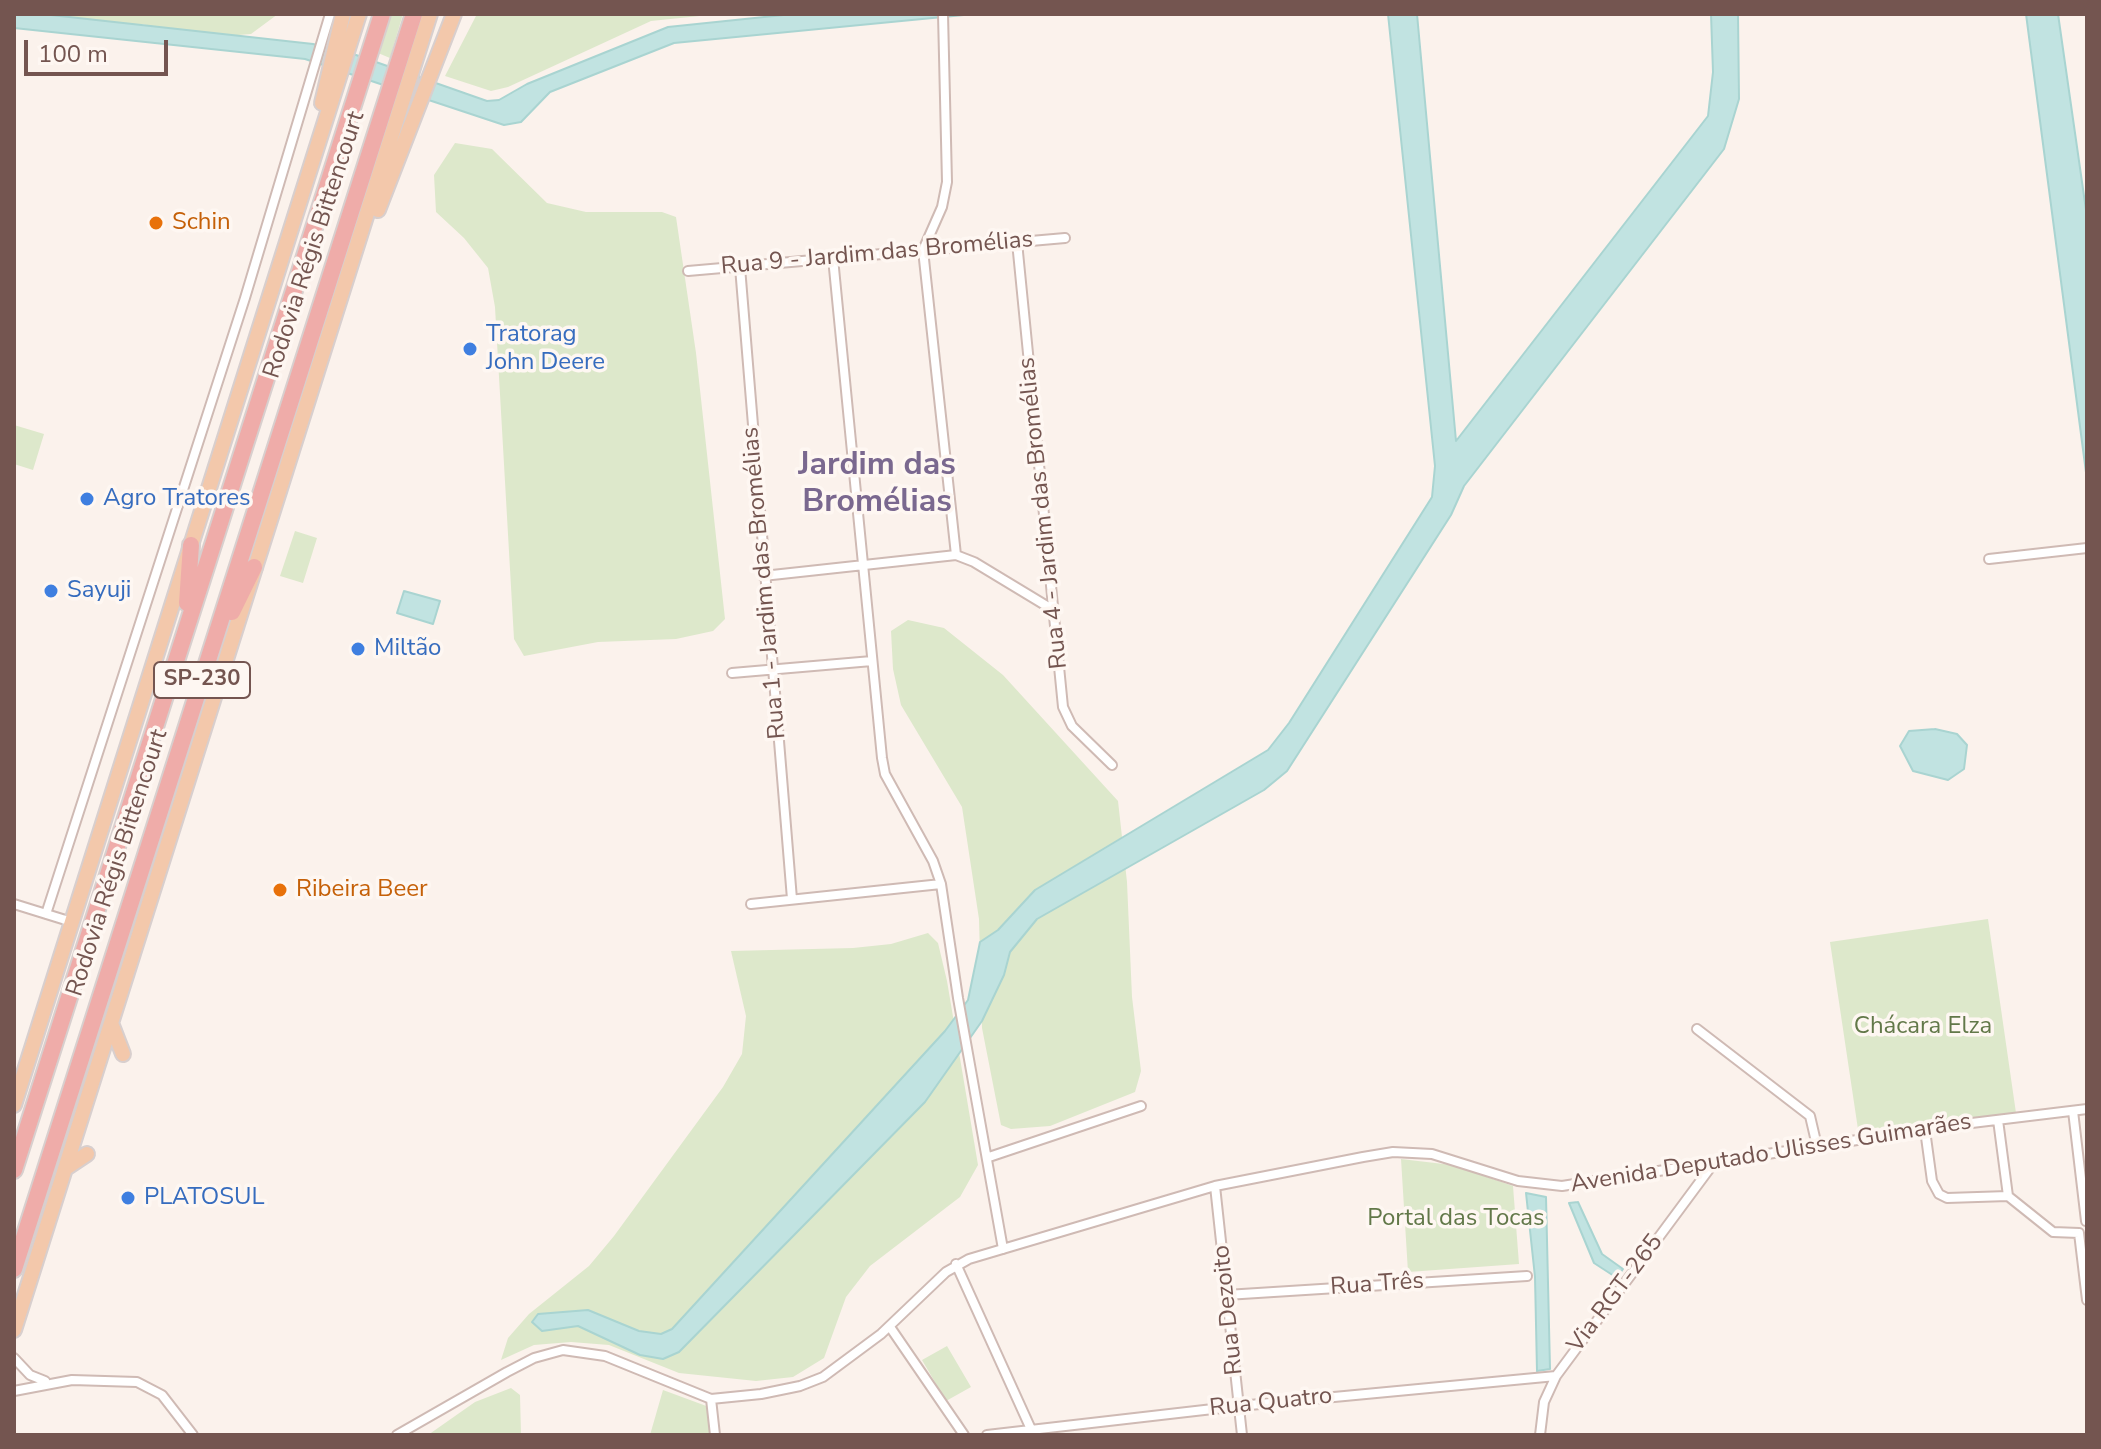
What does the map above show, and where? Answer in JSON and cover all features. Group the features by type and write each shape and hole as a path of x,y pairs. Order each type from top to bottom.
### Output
{"highway":[{"name":"Rodovia Régis Bittencourt","path":"14,1170 382,14"},
{"name":"Rodovia Régis Bittencourt","path":"14,1269 208,660 397,93 410,52 414,14"},
{"path":"185,629 191,545"},
{"path":"208,660 254,567"}],"main road":[{"path":"14,1105 284,248 343,14"},
{"path":"339,32 359,14"},
{"path":"410,52 430,14"},
{"path":"337,311 454,14"},
{"path":"14,1330 337,311 397,93"},
{"path":"111,1023 123,1054"},
{"path":"66,1168 87,1154"}],"street":[{"path":"330,14 339,32"},
{"path":"944,18 947,182 942,207 923,250 956,555"},
{"path":"46,914 245,298 328,73"},
{"name":"Rua 9 - Jardim das Bromélias","path":"688,271 1065,238"},
{"name":"Rua 4 - Jardim das Bromélias","path":"1017,242 1065,715 1112,765"},
{"path":"833,258 885,774 941,884 1003,1249"},
{"name":"Rua 1 - Jardim das Bromélias","path":"740,267 763,576 792,899"},
{"path":"1989,559 2087,548"},
{"path":"763,576 956,555 974,562 1055,611"},
{"path":"732,673 872,661"},
{"path":"751,904 941,884"},
{"path":"14,904 72,922"},
{"path":"1697,1029 1810,1116 1817,1146"},
{"path":"989,1157 1141,1106"},
{"name":"Avenida Deputado Ulisses Guimarães","path":"397,1435 534,1358 563,1350 605,1356 711,1399 761,1394 811,1383 890,1327 956,1264 1215,1186 1393,1152 1432,1154 1518,1181 1552,1186 2087,1109"},
{"path":"2073,1111 2087,1221 2079,1233 2087,1300"},
{"path":"1998,1120 2008,1196"},
{"path":"1925,1130 1932,1181 1939,1194 1947,1198 2008,1196 2053,1232 2079,1233"},
{"name":"Via RGT-265","path":"1540,1435 1544,1402 1556,1376 1713,1164"},
{"name":"Rua Dezoito","path":"1215,1186 1242,1435"},
{"path":"956,1264 1030,1427"},
{"name":"Rua Três","path":"1226,1295 1527,1276"},
{"path":"890,1327 964,1435"},
{"path":"14,1358 30,1375 50,1382"},
{"name":"Rua Quatro","path":"987,1435 1030,1427 1556,1376"},
{"path":"14,1391 50,1382 137,1382 162,1395 193,1435"},
{"path":"711,1399 715,1435"}],"green space":[{"path":"19,14 278,14 251,34 214,37 141,24 102,24"},
{"path":"391,14 403,14 390,58 378,53"},
{"path":"477,14 719,14 651,21 508,87 491,91 445,76"},
{"path":"455,143 492,149 547,203 586,212 662,212 676,217 696,353 725,619 713,631 676,639 598,642 524,656 514,639 495,307 488,268 464,238 436,212 434,175"},
{"path":"14,425 44,434 33,470 14,464"},
{"path":"295,531 317,538 303,583 280,576"},
{"path":"908,620 944,628 1003,675 1118,801 1127,882 1132,997 1141,1071 1135,1092 1050,1126 1011,1129 1001,1125 982,1028 979,919 962,807 901,705 893,669 891,631"},
{"name":"Chácara Elza","path":"1988,919 2016,1113 1859,1136 1830,942"},
{"path":"928,933 938,943 947,981 978,1165 960,1197 870,1266 846,1297 824,1358 793,1377 756,1381 679,1373 609,1345 571,1342 534,1345 501,1360 508,1338 529,1314 589,1266 614,1236 723,1087 742,1054 746,1016 731,951 853,948 891,944"},
{"name":"Portal das Tocas","path":"1401,1159 1452,1165 1513,1186 1519,1264 1408,1272"},
{"path":"947,1346 971,1387 946,1401 922,1360"},
{"path":"511,1388 520,1395 521,1435 428,1435 475,1402"},
{"path":"663,1390 709,1407 712,1435 650,1435"}],"water":[{"path":"14,14 42,14 313,44 356,55 487,101 499,100 527,84 668,27 793,14 974,14 674,43 550,92 521,122 504,125 305,59 14,28"},
{"path":"1388,14 1417,14 1456,441 1708,116 1713,72 1711,14 1738,14 1739,99 1724,149 1464,486 1451,515 1287,771 1264,790 1037,919 1010,952 1004,975 982,1021 925,1102 679,1352 663,1359 640,1355 578,1326 542,1331 532,1322 538,1314 588,1310 639,1331 661,1334 672,1329 945,1031 968,1000 980,942 998,930 1035,890 1268,750 1289,723 1432,497 1435,466"},
{"path":"2026,14 2058,14 2087,217 2087,480"},
{"path":"404,591 440,601 433,624 397,613"},
{"path":"1935,729 1957,734 1967,745 1964,769 1948,780 1913,771 1900,746 1909,731"},
{"path":"1526,1193 1546,1197 1550,1369 1537,1371 1535,1277"},
{"path":"1578,1202 1602,1254 1623,1269 1617,1278 1594,1263 1569,1203"}],"place":[{"name":"Schin","path":"156,223"},
{"name":"Tratorag John Deere","path":"470,349"},
{"name":"Agro Tratores","path":"87,499"},
{"name":"Sayuji","path":"51,591"},
{"name":"Miltão","path":"358,649"},
{"name":"Ribeira Beer","path":"280,890"},
{"name":"PLATOSUL","path":"128,1198"}],"district":[{"name":"Jardim das Bromélias","path":"877,484"}]}
